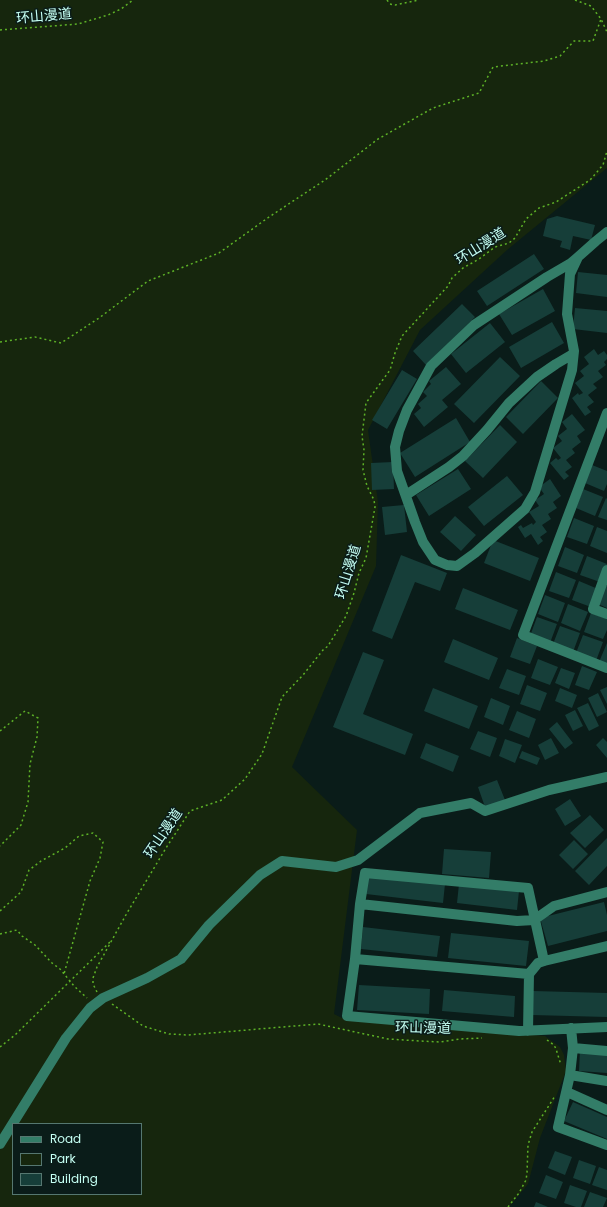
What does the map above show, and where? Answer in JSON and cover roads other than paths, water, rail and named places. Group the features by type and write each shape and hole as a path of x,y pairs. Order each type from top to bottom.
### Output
{"street":[{"path":"578,257 570,274 567,314 573,354 572,370 535,492 525,509 475,553 457,566 446,565 435,560 423,542 397,471 395,447 407,410 431,366 474,325 571,263 607,232"},
{"path":"406,495 463,456 488,430 509,404 537,377 573,354"},
{"path":"607,413 523,635 607,668"},
{"path":"607,570 593,609 607,614"},
{"path":"13,1123 66,1038 94,1004 103,998 147,978 181,959 209,925 260,874 282,861 336,867 358,860 420,813 471,803 485,811 549,790 607,777"},
{"path":"544,961 528,888 365,873 347,1016 520,1031 607,1027"},
{"path":"360,904 517,922 534,920 554,906 607,892"},
{"path":"528,1031 529,974 538,964 544,961 607,946"},
{"path":"355,959 529,974"},
{"path":"571,1028 573,1048 562,1092 558,1127 607,1145"},
{"path":"573,1048 607,1051"},
{"path":"566,1072 607,1081"},
{"path":"562,1092 607,1110"},
{"path":"0,1144 12,1125"}]}
